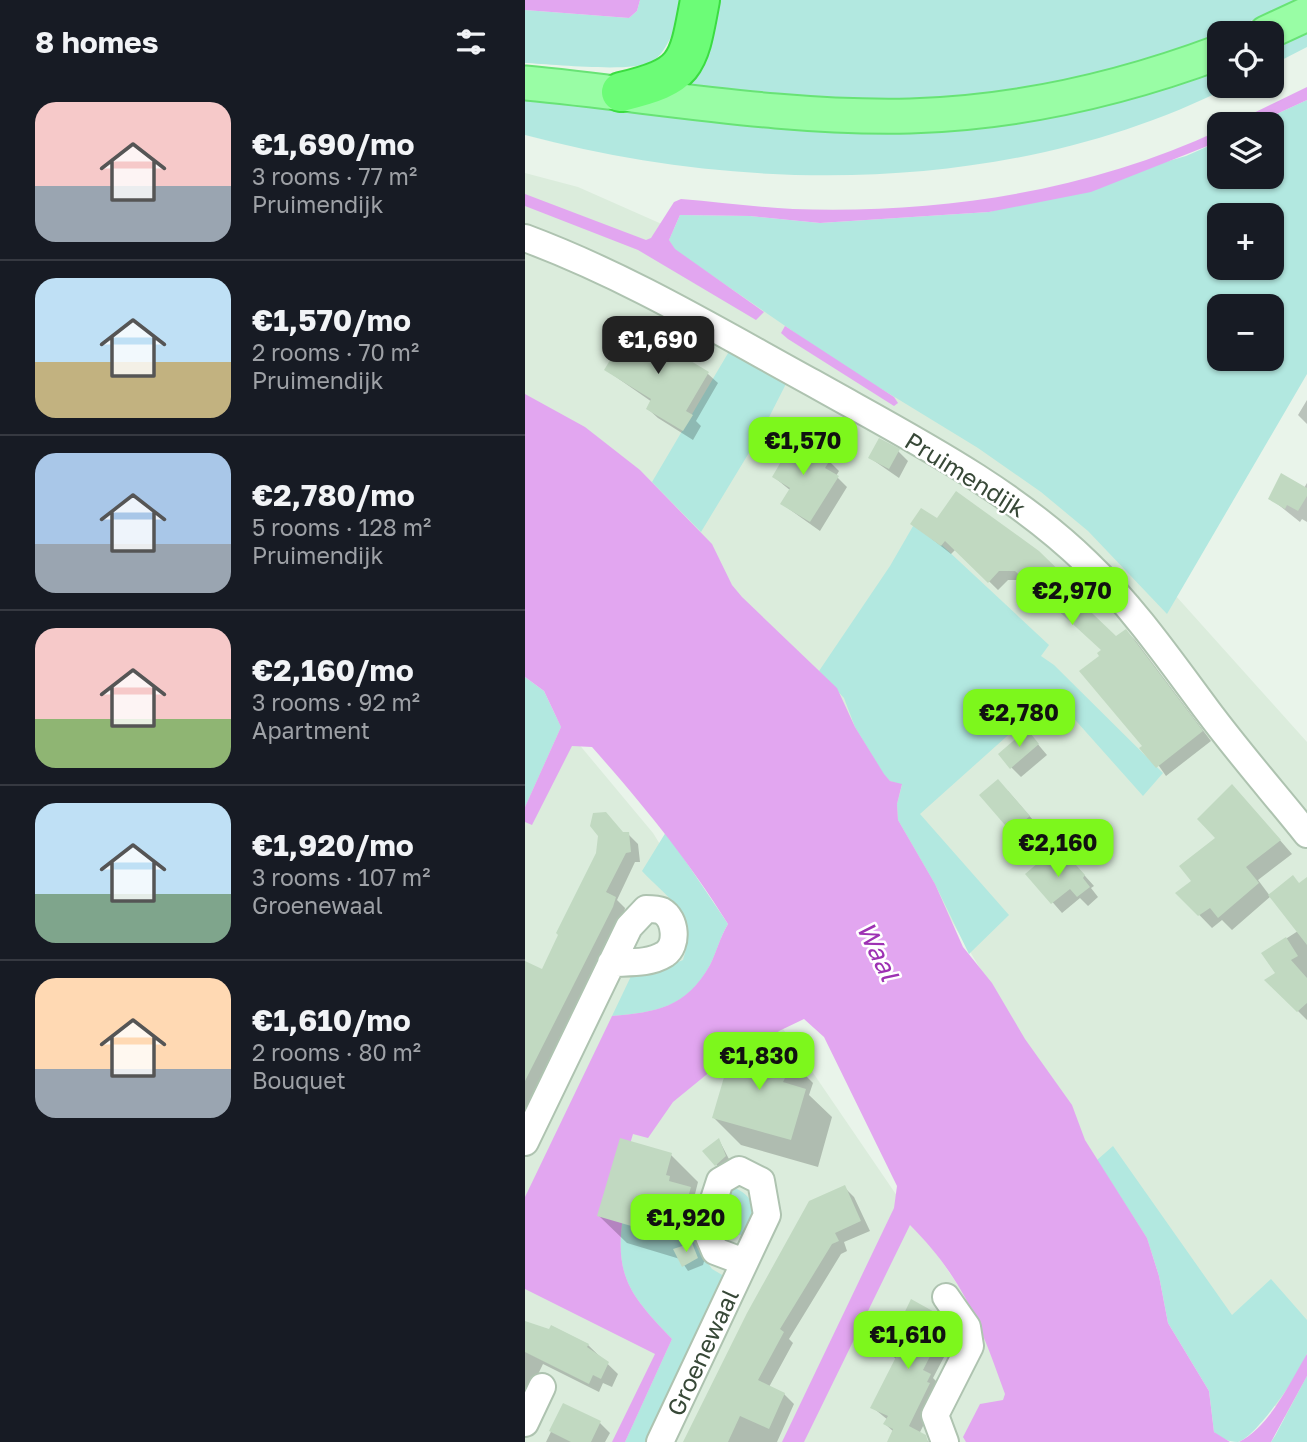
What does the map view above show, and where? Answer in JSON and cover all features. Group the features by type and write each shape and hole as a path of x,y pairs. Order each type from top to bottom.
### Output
{"highway":[{"path":"621,92 661,82 681,66 692,43 700,0"}],"main road":[{"path":"1284,25 1307,14"},
{"path":"525,83 769,111 911,116 1070,97 1161,74 1207,57"}],"street":[{"name":"Pruimendijk","path":"525,238 589,262 639,286 897,430 1030,514 1086,562 1133,611 1209,713 1307,834"},
{"path":"525,1142 611,964"},
{"name":"Groenewaal","path":"660,1442 744,1262"},
{"path":"945,1442 935,1415 970,1346 967,1327 946,1297"},
{"path":"525,1423 542,1387"}],"shaded area":[{"path":"640,0 692,0 684,38 671,37 655,60 627,67 525,63 525,10 629,18 637,11"},
{"path":"706,0 1297,0 1251,21 1207,21 1207,41 1180,53 1083,82 903,105 689,90"},
{"path":"1307,24 1307,47 1284,59 1284,35"},
{"path":"1207,62 1207,97 1149,122 1063,148 974,165 884,174 793,175 702,168 612,155 525,135 525,94 824,128"},
{"path":"1307,100 1307,374 1167,614 1088,531 1041,492 978,448 839,363 675,250 669,240 680,215 750,216 820,223 989,212 1186,156 1207,147 1207,189 1284,189 1284,112 1281,112"},
{"path":"525,173 578,187 682,233 1044,449 1307,742 1307,1442 1178,1296 827,715 525,423"},
{"path":"734,343 790,376 761,433 701,532 652,482"},
{"path":"916,521 1049,645 1041,656 1054,665 1163,773 1143,796 1053,695 920,814 1009,915 969,954 935,884 898,820 897,804 902,785 890,781 884,775 855,727 844,698 819,671 890,566"},
{"path":"525,677 544,691 561,727 525,807"},
{"path":"525,685 537,694 653,833 691,894 1065,1442 525,1442"},
{"path":"666,832 728,924 710,965 691,991 669,1005 612,1016 633,972 650,973 683,960 687,944 685,920 672,901 642,871"},
{"path":"1113,1146 1232,1315 1271,1279 1307,1320 1307,1353 1304,1362 1266,1417 1246,1438 1238,1442 1225,1439 1214,1432 1209,1391 1168,1323 1159,1276 1147,1238 1097,1160"},
{"path":"735,1188 743,1192 751,1202 752,1214 743,1235 727,1234 720,1227 723,1206 727,1196"},
{"path":"623,1216 688,1234 712,1269 724,1276 645,1442 625,1442 672,1339 646,1310 629,1284 621,1255"},
{"path":"1307,1376 1307,1442 1271,1442 1275,1436"}],"water":[{"path":"525,0 640,0 637,11 629,18 525,10"},
{"path":"1307,87 1307,100 1281,112 1256,112"},
{"path":"1207,135 1207,146 1091,192 989,212 820,223 750,216 680,215 669,240 675,249 764,312 756,320 638,250 525,206 525,194 646,240 651,238 674,202 681,199 793,209 848,210 957,203 1065,184 1169,151"},
{"path":"785,326 894,397 898,403 894,406 788,339 781,333"},
{"name":"Waal","path":"525,394 585,427 640,470 712,544 732,585 837,688 855,727 884,774 890,781 902,784 897,804 898,820 935,884 963,947 992,983 1025,1039 1072,1105 1085,1140 1147,1238 1159,1276 1168,1323 1209,1391 1214,1432 1230,1442 966,1442 963,1437 980,1404 1003,1400 1005,1394 978,1324 957,1283 910,1225 804,1442 782,1442 894,1208 897,1186 824,1037 804,1019 779,1031 766,1044 732,1036 717,1066 673,1102 648,1138 633,1134 610,1211 623,1216 621,1255 629,1284 646,1310 672,1339 625,1442 612,1442 655,1354 525,1289 525,1197 612,1016 656,1009 691,991 710,965 728,924 664,832 592,747 572,746 532,825 525,822 525,807 561,727 544,691 525,677"},
{"path":"1307,1354 1307,1376 1271,1442 1239,1442 1270,1415"}],"building":[{"path":"630,328 647,338 648,335 709,372 686,411 693,415 683,431 646,409 651,399 604,370"},
{"path":"779,437 790,444 794,438 830,460 825,468 839,476 810,522 780,504 790,488 772,477 782,460 770,453"},
{"path":"879,438 900,449 889,469 868,458"},
{"path":"1281,473 1307,488 1307,496 1298,511 1287,505 1285,509 1268,499"},
{"path":"956,491 1039,551 1077,588 1071,593 1116,636 1126,629 1203,731 1156,768 1139,748 1142,746 1079,671 1099,656 1097,653 1101,650 1015,571 999,571 988,583 945,541 941,546 910,524 921,508 937,518"},
{"path":"1027,729 1039,744 1010,769 998,754"},
{"path":"998,779 1030,816 1011,832 979,795"},
{"path":"1232,784 1281,840 1246,867 1259,883 1218,918 1210,908 1198,916 1175,893 1191,881 1179,866 1215,838 1197,819"},
{"path":"606,812 623,832 629,832 631,852 626,853 606,892 616,897 613,907 525,1081 525,961 542,969 558,935 556,933 596,853 598,836 590,826 593,813"},
{"path":"1067,855 1085,875 1083,878 1090,887 1077,897 1070,889 1051,904 1025,874 1045,857 1053,867"},
{"path":"1293,875 1299,883 1307,877 1307,945 1268,895"},
{"path":"1286,937 1298,956 1291,960 1307,978 1307,1003 1297,1012 1264,980 1275,973 1261,953"},
{"path":"735,1040 787,1054 780,1077 785,1078 783,1082 806,1089 791,1140 712,1118"},
{"path":"620,1138 672,1153 666,1175 670,1176 669,1181 691,1187 676,1239 597,1216"},
{"path":"719,1138 726,1156 715,1166 702,1151"},
{"path":"845,1185 861,1221 835,1233 839,1241 832,1244 780,1329 784,1332 758,1380 785,1393 769,1429 740,1416 728,1442 683,1442 747,1313 809,1201"},
{"path":"692,1243 698,1258 682,1267 673,1249"},
{"path":"911,1299 938,1314 945,1327 923,1370 931,1374 927,1382 930,1383 909,1426 926,1435 928,1442 887,1442 893,1429 883,1424 888,1416 870,1408 896,1357 885,1351 889,1342 886,1338 893,1323 898,1326"},
{"path":"525,1321 549,1329 551,1325 589,1344 587,1347 609,1362 601,1379 593,1375 589,1384 525,1352"},
{"path":"563,1403 601,1421 591,1442 571,1442 549,1431"}]}
